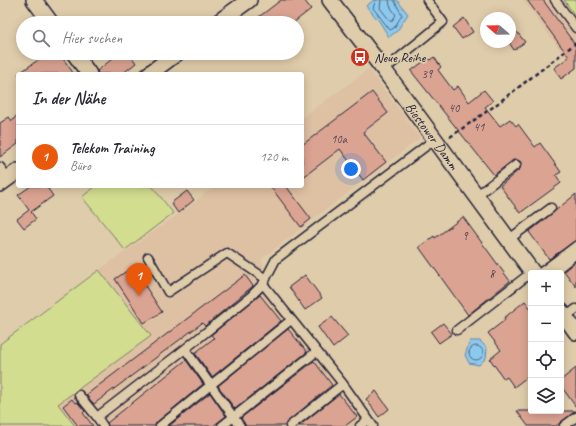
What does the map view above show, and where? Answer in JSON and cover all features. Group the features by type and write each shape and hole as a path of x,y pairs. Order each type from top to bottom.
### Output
{"street":[{"path":"34,0 46,16"},
{"path":"227,16 248,0"},
{"name":"Biestower Damm","path":"330,0 384,70 508,240 533,270"},
{"path":"79,60 88,72"},
{"path":"152,72 168,60"},
{"path":"567,312 576,332"}],"lane":[{"path":"384,70 443,22 427,0"},
{"path":"555,0 576,28"},
{"path":"97,417 185,349 264,281 276,259 436,143"},
{"path":"476,196 516,165"},
{"path":"508,240 551,208"},
{"path":"540,270 576,246"},
{"path":"148,257 168,292 228,253 264,281 291,320 343,384 371,423 360,426"},
{"path":"556,270 576,254"},
{"path":"457,330 528,278"},
{"path":"160,426 291,320"},
{"path":"185,349 209,385 240,426"},
{"path":"222,426 316,352"},
{"path":"290,426 343,384"},
{"path":"79,395 103,426"},
{"path":"564,426 576,417"}],"path":[{"path":"436,143 493,107 576,43"}],"shaded area":[{"path":"523,0 551,0 576,34 576,71"},
{"path":"369,69 420,138 261,259 271,288 378,426 75,426 58,404 151,336 99,270 186,209 212,188 304,188 304,117"}],"green space":[{"path":"564,0 576,0 576,17"},
{"path":"93,188 154,188 173,213 125,250 82,197"},
{"path":"99,270 151,336 58,404 75,426 0,426 0,344"}],"water":[{"path":"374,0 397,0 408,14 397,31 389,37 379,21 366,6"},
{"path":"470,341 480,341 487,348 486,358 479,365 469,363 465,355"}],"building":[{"path":"281,0 304,0 311,9 302,16 260,16"},
{"path":"527,0 543,0 576,46 576,68 561,79 554,68 569,57"},
{"path":"464,18 473,32 462,39 453,27"},
{"path":"516,31 525,42 514,50 513,48 516,48"},
{"path":"434,57 441,67 438,70 453,90 458,86 469,102 484,90 493,101 485,107 500,126 510,119 516,126 518,124 535,147 540,143 561,172 556,175 561,183 520,213 500,186 520,169 521,162 518,160 513,160 494,175 411,71 428,58 430,60"},
{"path":"38,60 64,60 73,72 21,72"},
{"path":"111,60 134,60 136,63 125,72 97,71"},
{"path":"372,92 388,113 363,132 386,162 363,180 340,149 304,176 304,143"},
{"path":"16,116 16,145 0,157 0,123 9,117 12,121"},
{"path":"28,188 47,188 53,196 31,212 36,219 24,228 17,219 29,210 18,195"},
{"path":"272,188 288,188 311,219 301,227"},
{"path":"187,191 194,200 178,213 171,203"},
{"path":"576,194 576,241 549,259 529,232"},
{"path":"463,217 510,281 468,315 419,247 434,236 435,238"},
{"path":"576,261 576,287 564,271"},
{"path":"137,264 147,278 142,281 162,312 144,323 115,279"},
{"path":"245,275 253,286 205,326 202,323 94,404 86,395"},
{"path":"305,275 322,298 305,310 289,287"},
{"path":"260,295 281,321 212,377 195,353 214,338 211,335"},
{"path":"525,301 528,305 528,376 514,387 507,377 504,379 490,359 501,350 488,333 505,320 504,318"},
{"path":"332,317 348,336 333,348 318,327"},
{"path":"443,323 452,334 439,343 431,332"},
{"path":"288,329 307,352 235,409 218,386"},
{"path":"186,360 203,384 157,422 155,426 108,426 107,423"},
{"path":"314,361 332,385 287,422 285,426 246,426 241,418"},
{"path":"576,368 576,407 564,390 564,378"},
{"path":"376,391 389,409 379,417 366,399"},
{"path":"210,393 226,416 213,426 169,426"},
{"path":"339,394 357,417 345,426 299,426"},
{"path":"72,399 85,411 83,413 93,426 78,426 63,406"},
{"path":"517,411 528,411 528,414 564,414 564,411 576,411 556,426 528,426"}],"place":[{"name":"Neue Reihe","path":"360,57"},
{"name":"Telekom Training","path":"139,296"}]}
